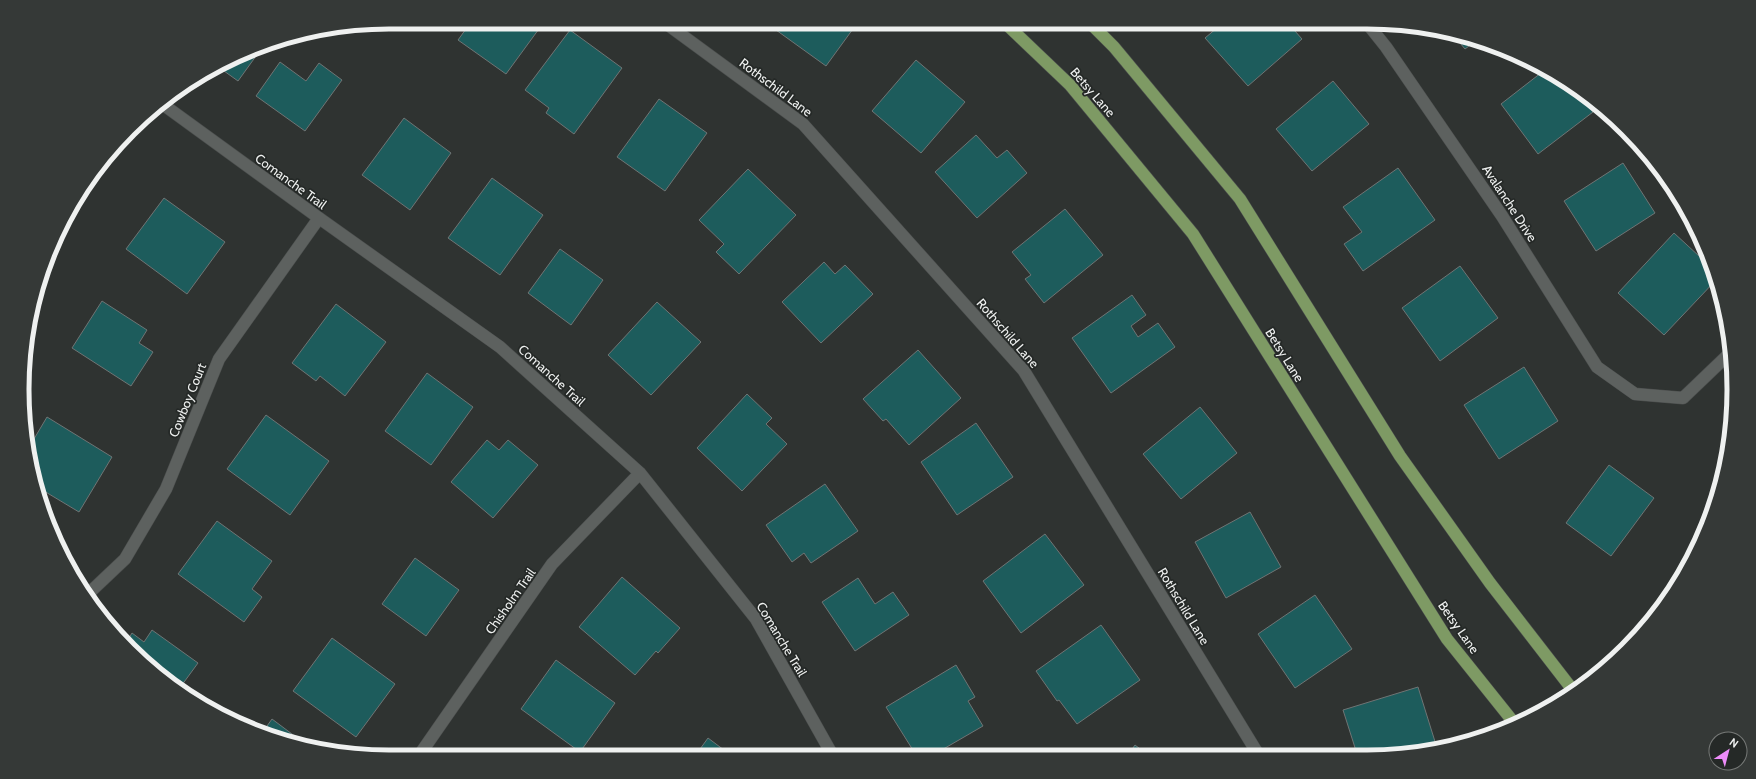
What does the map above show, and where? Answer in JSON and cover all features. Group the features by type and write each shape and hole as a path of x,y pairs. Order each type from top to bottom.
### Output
{"main road":[{"name":"Betsy Lane","path":"1011,29 1070,85 1193,234 1447,639 1511,720"},
{"path":"1096,29 1114,47 1240,199 1400,456 1490,583 1570,687"}],"street":[{"name":"Rothschild Lane","path":"674,29 803,124 1024,371 1256,750"},
{"name":"Avalanche Drive","path":"1372,29 1386,47 1502,216 1597,366 1635,394 1683,398 1725,357"},
{"name":"Comanche Trail","path":"166,106 319,218 500,346 640,473 756,619 830,750"},
{"name":"Cowboy Court","path":"91,591 125,559 166,489 219,359 319,218"},
{"name":"Chisholm Trail","path":"423,750 552,564 640,473"}],"building":[{"path":"466,29 539,29 506,74 458,40"},
{"path":"777,29 853,29 826,66 776,30"},
{"path":"1216,29 1293,29 1302,39 1248,86 1205,38"},
{"path":"570,30 622,68 574,134 546,113 549,108 525,90"},
{"path":"1458,41 1471,44 1465,49"},
{"path":"258,54 238,81 222,70"},
{"path":"916,60 965,102 921,153 872,111"},
{"path":"280,62 306,81 319,63 342,80 305,131 256,96"},
{"path":"1540,73 1586,103 1593,112 1538,154 1501,104"},
{"path":"1333,81 1369,124 1312,171 1276,129"},
{"path":"659,99 707,133 665,191 617,157"},
{"path":"404,118 451,153 410,210 362,175"},
{"path":"976,135 997,158 1007,150 1027,173 977,218 935,172"},
{"path":"1623,163 1655,213 1596,251 1564,201"},
{"path":"1398,168 1435,220 1363,271 1344,244 1362,232 1343,207"},
{"path":"748,169 796,215 739,274 716,252 724,244 699,220"},
{"path":"492,178 543,215 500,275 448,238"},
{"path":"164,198 225,242 187,294 126,249"},
{"path":"1065,209 1103,255 1044,303 1025,279 1031,275 1012,252"},
{"path":"1674,233 1703,259 1711,285 1664,335 1618,293"},
{"path":"560,249 603,280 571,325 528,293"},
{"path":"824,262 835,274 845,265 873,294 821,343 782,302"},
{"path":"1460,266 1498,318 1440,361 1402,308"},
{"path":"1132,295 1146,315 1131,326 1138,337 1158,323 1175,347 1111,393 1072,338"},
{"path":"102,301 147,330 139,343 153,352 131,386 72,348"},
{"path":"657,302 701,342 651,395 608,355"},
{"path":"336,304 386,342 345,396 320,376 316,381 292,363"},
{"path":"918,350 961,398 909,445 886,419 883,421 863,399"},
{"path":"1524,367 1558,421 1499,459 1464,405"},
{"path":"427,373 473,407 431,465 385,431"},
{"path":"747,394 772,418 766,424 787,444 742,491 697,448"},
{"path":"1200,407 1237,453 1181,499 1143,454"},
{"path":"266,415 329,461 290,515 227,469"},
{"path":"47,417 112,457 79,512 43,491 33,441"},
{"path":"976,423 1013,477 957,515 921,462"},
{"path":"487,440 499,450 508,440 538,465 493,518 451,482"},
{"path":"1609,465 1654,498 1611,556 1566,523"},
{"path":"825,484 858,531 811,563 804,553 792,562 766,525"},
{"path":"1250,512 1281,567 1226,598 1195,542"},
{"path":"217,521 272,561 252,589 262,597 244,622 178,574"},
{"path":"1045,534 1084,585 1021,633 983,581"},
{"path":"415,558 459,590 426,636 382,604"},
{"path":"622,577 680,628 658,653 656,651 635,675 579,627"},
{"path":"858,578 875,604 893,592 909,615 855,651 822,602"},
{"path":"1315,595 1352,649 1295,688 1258,634"},
{"path":"1101,625 1140,680 1077,724 1059,700 1057,701 1036,671"},
{"path":"152,630 198,663 182,684 152,661 129,638 132,633 144,642"},
{"path":"332,638 395,684 356,737 293,691"},
{"path":"556,660 615,703 581,750 577,750 521,709"},
{"path":"956,665 975,697 968,701 983,726 942,750 913,750 886,707"},
{"path":"1418,687 1436,743 1414,747 1356,750 1343,710"},
{"path":"272,719 298,738 274,731 266,728"},
{"path":"708,738 724,750 699,750"},
{"path":"1135,745 1142,750 1132,750"}]}
